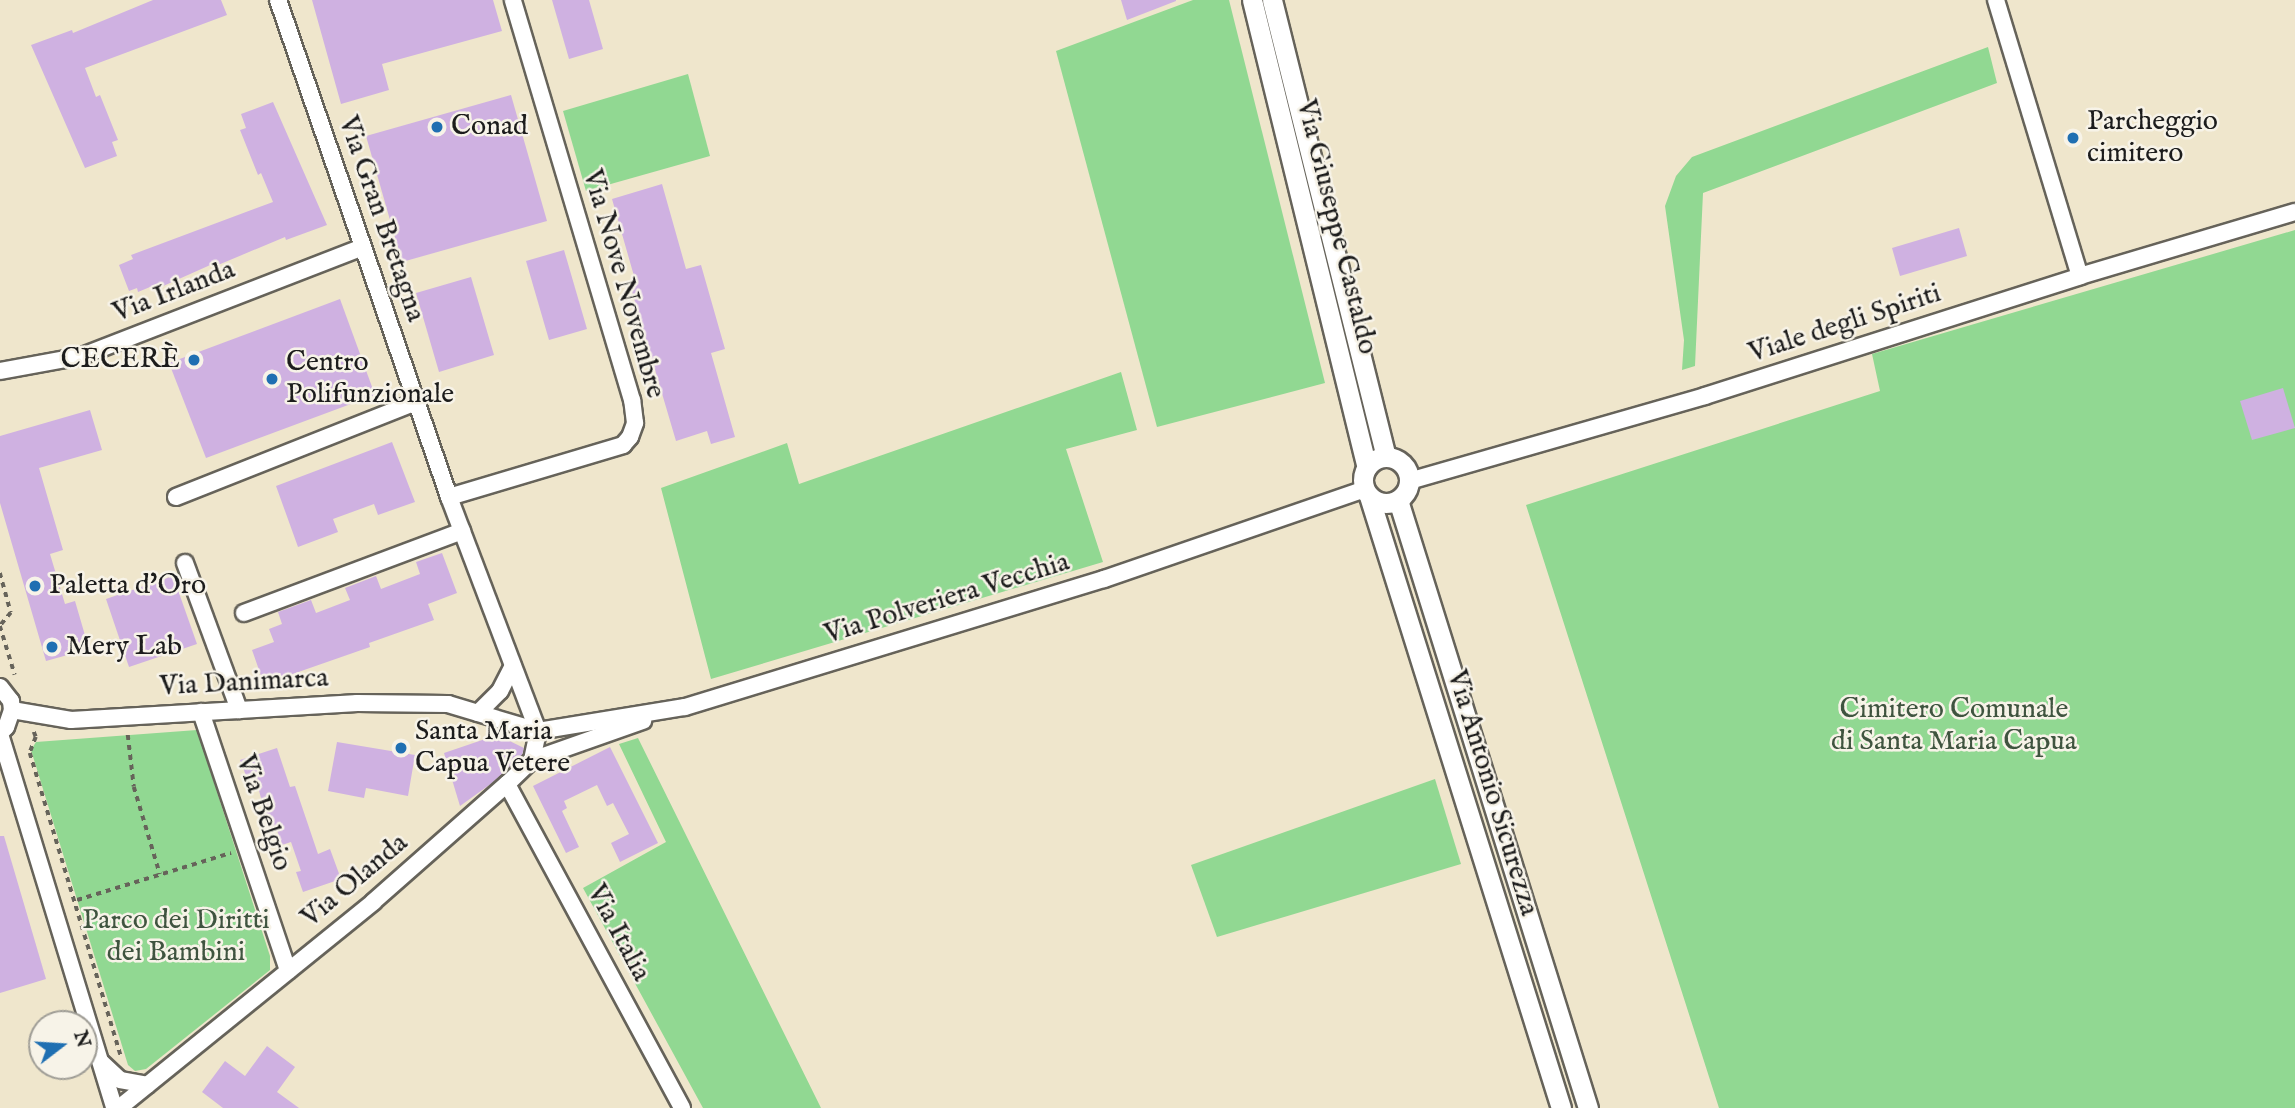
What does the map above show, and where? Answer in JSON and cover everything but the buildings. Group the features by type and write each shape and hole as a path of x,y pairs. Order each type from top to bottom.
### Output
{"street":[{"name":"Via Gran Bretagna","path":"278,0 449,497 538,730"},
{"name":"Via Nove Novembre","path":"449,497 623,446 635,423 632,400 513,0"},
{"name":"Via Giuseppe Castaldo","path":"1252,0 1367,467"},
{"name":"Via Giuseppe Castaldo","path":"1272,0 1386,457"},
{"path":"1996,0 2080,276"},
{"name":"Viale degli Spiriti","path":"1409,481 1705,396 2080,276 2295,212"},
{"name":"Via Irlanda","path":"0,371 82,356 363,247"},
{"path":"176,497 416,402"},
{"path":"1386,457 1405,467 1409,481 1404,496 1382,503 1367,493 1363,482 1367,467 1386,457"},
{"name":"Via Polveriera Vecchia","path":"538,730 685,707 1104,579 1367,493"},
{"name":"Via Antonio Sicurezza","path":"1367,493 1561,1108"},
{"name":"Via Antonio Sicurezza","path":"1398,500 1588,1108"},
{"path":"244,613 462,531"},
{"path":"185,563 239,710"},
{"path":"478,713 500,691 513,666"},
{"path":"0,687 11,701 12,710 6,727 0,734 117,1108"},
{"name":"Via Danimarca","path":"12,710 71,720 357,703 448,704 538,730"},
{"path":"531,760 685,707"},
{"name":"Via Belgio","path":"201,712 289,971"},
{"path":"531,760 538,730"},
{"name":"Via Olanda","path":"117,1108 373,902 531,760"},
{"name":"Via Italia","path":"507,784 682,1108"},
{"path":"101,1062 120,1080 148,1085"}],"path":[{"path":"0,573 11,613 0,626 16,679"},
{"path":"30,713 36,737 30,753 129,1081"},
{"path":"128,735 134,787 160,874"},
{"path":"78,900 236,851"}],"green space":[{"path":"1193,0 1229,0 1325,383 1157,427 1056,51"},
{"path":"1988,47 1997,83 1703,193 1695,366 1682,370 1684,340 1665,206 1676,176 1692,157"},
{"path":"688,74 710,156 586,191 563,111"},
{"name":"Cimitero Comunale di Santa Maria Capua","path":"2295,230 2295,1108 1719,1108 1526,505 1880,391 1872,354"},
{"path":"1121,372 1137,430 1066,449 1103,562 711,679 661,488 787,443 799,484"},
{"name":"Parco dei Diritti dei Bambini","path":"197,730 270,956 270,970 146,1069 135,1071 128,1065 31,750 36,742"},
{"path":"638,738 821,1108 703,1108 583,888 666,842 619,744"},
{"path":"1435,779 1461,864 1217,937 1191,865"}],"place":[{"name":"Conad","path":"437,127"},
{"name":"Parcheggio cimitero","path":"2073,138"},
{"name":"CECERÈ","path":"194,360"},
{"name":"Centro Polifunzionale","path":"272,379"},
{"name":"Paletta d'Oro","path":"35,586"},
{"name":"Mery Lab","path":"52,647"},
{"name":"Santa Maria Capua Vetere","path":"401,748"}]}
